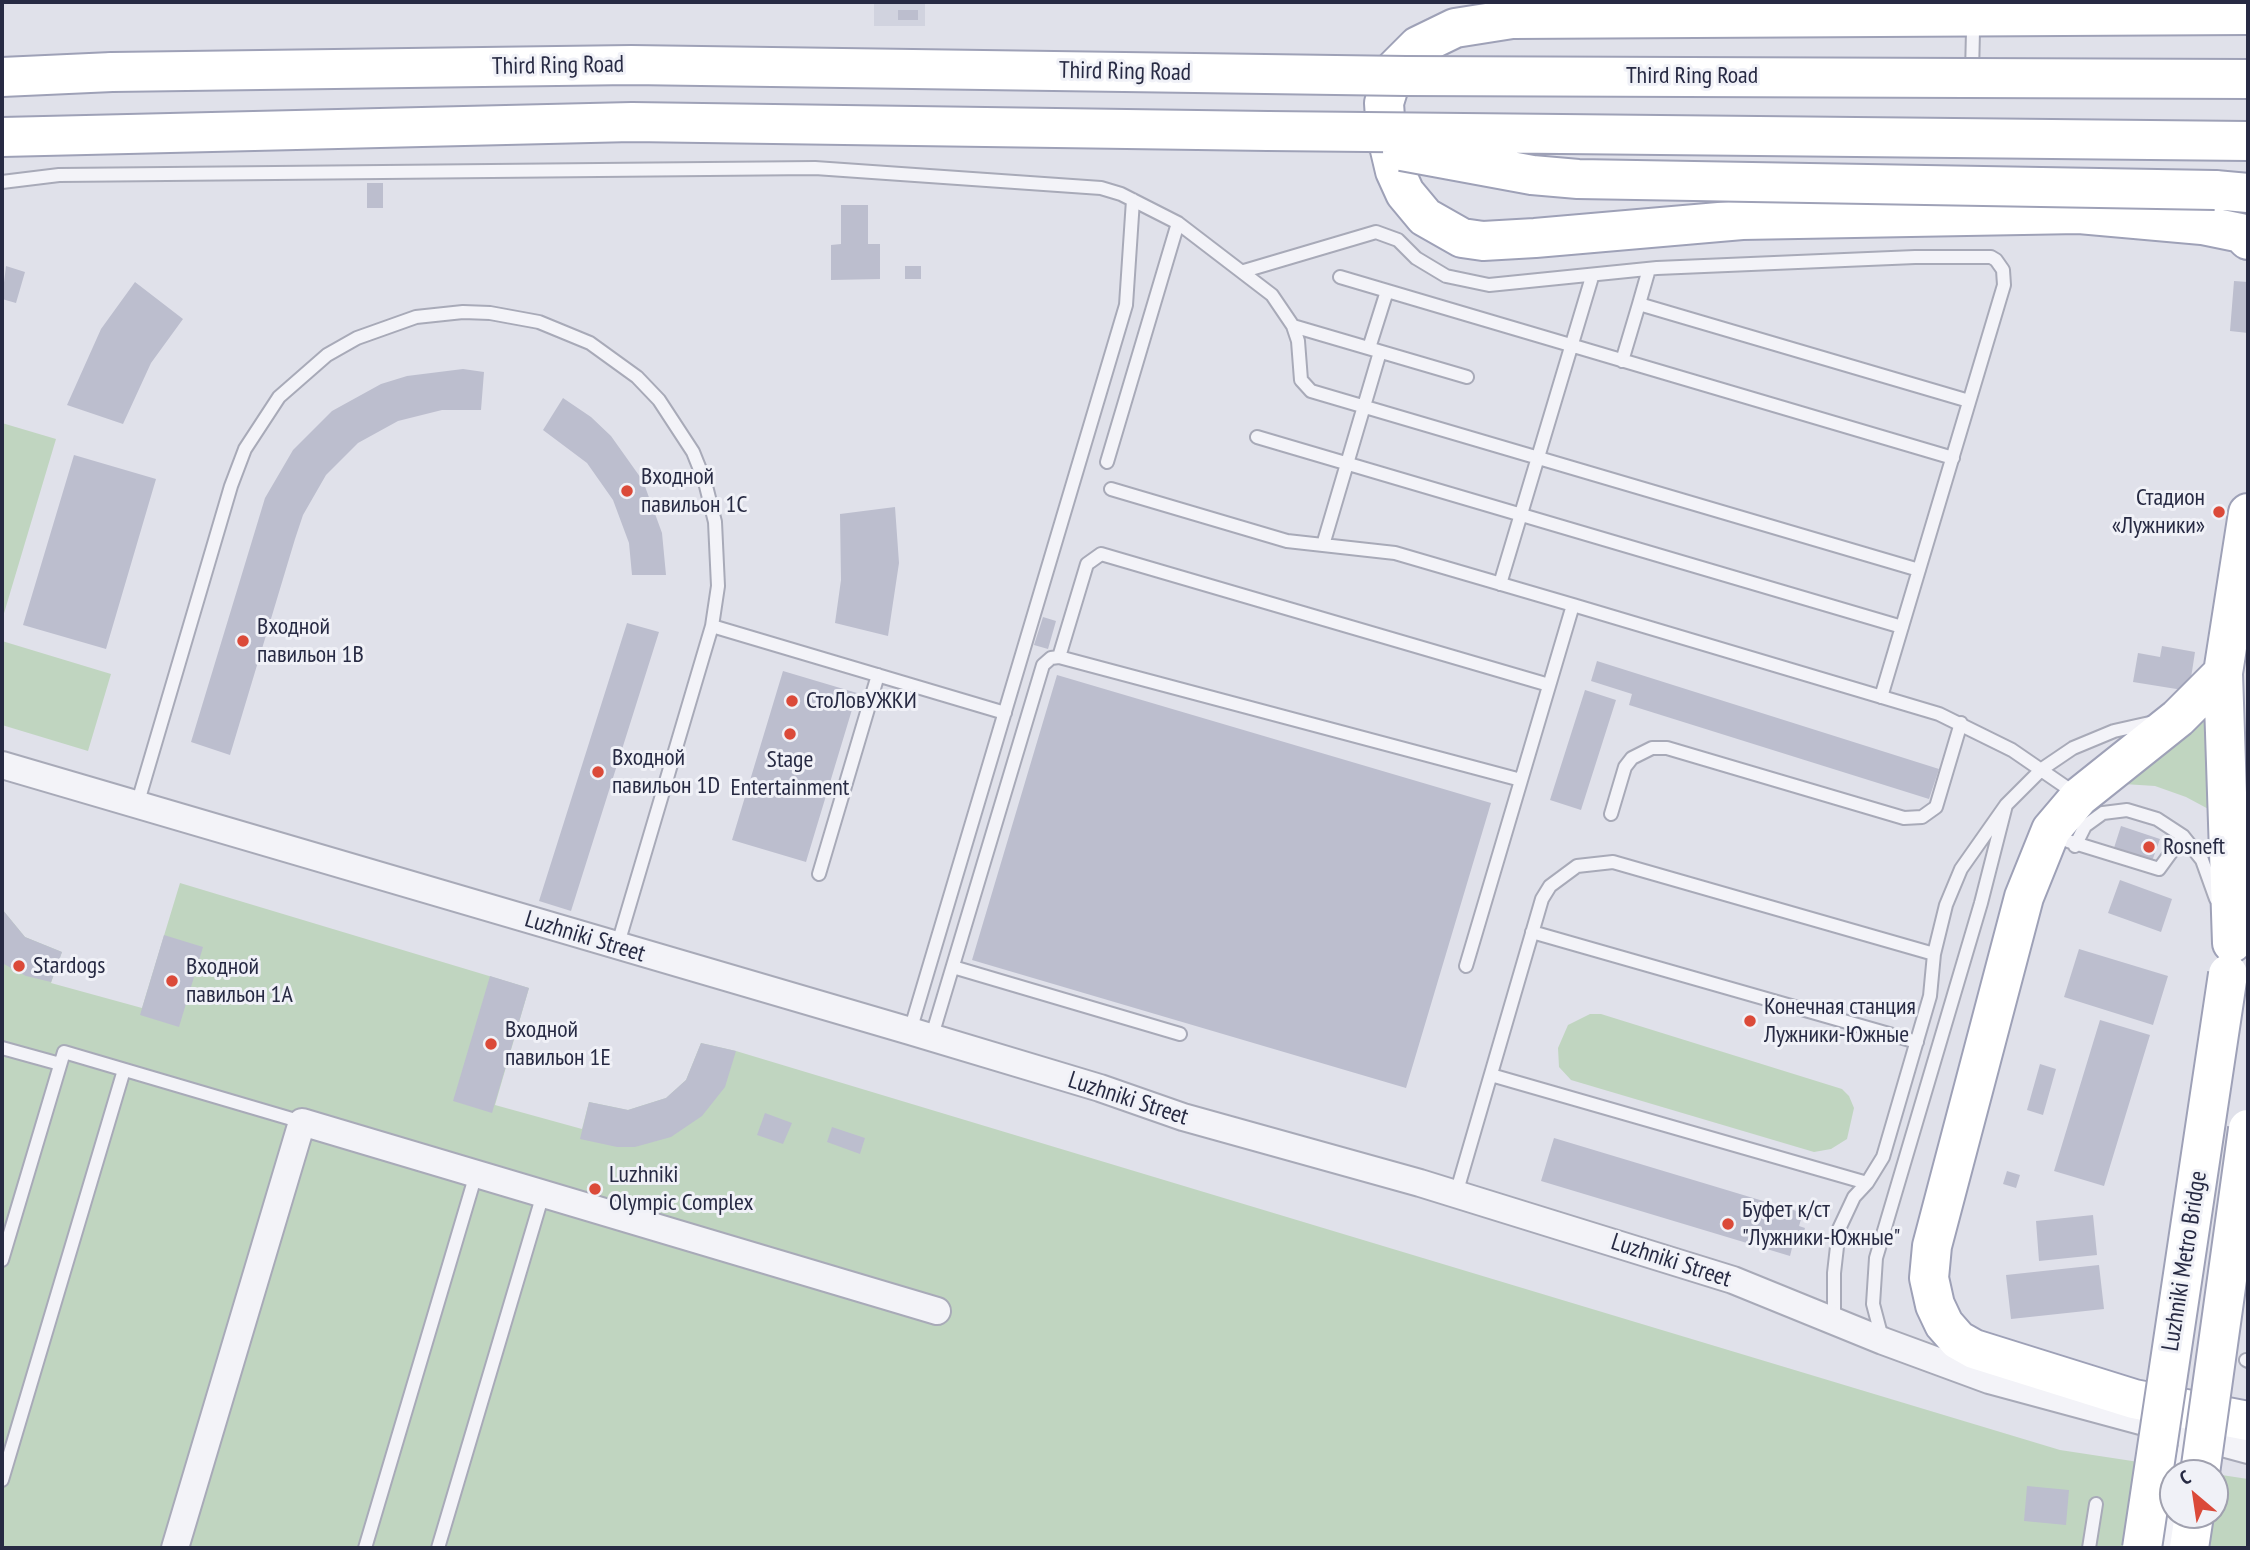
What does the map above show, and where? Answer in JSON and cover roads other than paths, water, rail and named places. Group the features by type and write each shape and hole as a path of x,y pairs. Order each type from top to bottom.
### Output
{"main road":[{"path":"2248,15 1511,19 1455,28 1418,46 1394,70 1384,103 1386,133 1395,171 1405,193 1425,217 1444,231 1462,238 1483,241 1535,238 1742,220 2079,214 2202,225 2241,233 2248,240"},
{"name":"Third Ring Road","path":"2,78 112,72 631,65 1406,76 2248,79"},
{"path":"2177,77 2248,72"},
{"path":"2,137 632,122 2248,141"},
{"path":"1268,131 1344,141 1532,175 1578,179 2232,191"},
{"path":"2230,958 2223,673 2248,513"},
{"path":"2223,673 2178,718 2079,797 2063,838 2024,897 1932,1246 1928,1278 1935,1306 1944,1324 1958,1340 1974,1349 2134,1399 2248,1421"},
{"path":"2230,958 2248,849"},
{"name":"Luzhniki Metro Bridge","path":"2142,1548 2230,958"},
{"name":"Luzhniki Metro Bridge","path":"2202,1459 2248,1129"},
{"path":"2189,1548 2192,1529"}],"street":[{"name":"Luzhniki Street","path":"2,765 1100,1088 1183,1117 1456,1194 1733,1280 1883,1341 1989,1380 2248,1450"},
{"path":"175,1548 302,1122 937,1311"}],"lane":[{"path":"1971,86 1973,31"},
{"path":"2,182 59,175 815,168 1101,188 1133,200 1178,223 1272,295 1293,326 1298,341 1301,380 1304,386 1364,407 1919,570"},
{"path":"920,1035 1004,713 1126,305 1133,200"},
{"path":"1107,462 1178,223"},
{"path":"1244,271 1376,232 1398,240 1433,270 1466,282 1489,285 1592,277 1649,269 1991,257 2003,270 2004,285 1881,697"},
{"path":"1622,361 1649,269"},
{"path":"1340,277 1952,458"},
{"path":"1500,584 1592,277"},
{"path":"1323,544 1364,407 1387,291"},
{"path":"1639,304 1969,401"},
{"path":"137,805 245,449 279,397 303,373 357,338 387,326 416,317 463,312 516,316 552,327 590,344 637,377 676,423 705,482 715,522 719,560 712,626 617,947"},
{"path":"1293,326 1467,377"},
{"path":"1257,437 1902,628"},
{"path":"1111,489 1287,541 1395,553 1881,697 1961,723 2042,769 2079,797"},
{"path":"1059,657 1087,564 1101,554 1549,685"},
{"path":"1465,966 1573,606"},
{"path":"712,626 1004,713"},
{"path":"920,1035 953,967 1043,666 1048,659 1059,657 1521,780"},
{"path":"819,874 878,675"},
{"path":"1834,1321 1834,1273 1839,1229 1854,1197 1867,1183 1883,1157 1930,996 1934,954 1952,888 1977,845 2006,805 2042,769 2073,748 2096,738 2146,723 2178,718"},
{"path":"1611,814 1625,767 1632,758 1652,748 1667,748 1904,818 1922,817 1936,807 1961,723"},
{"path":"1883,1341 1873,1304 1875,1258 1981,903 2006,805"},
{"path":"2063,838 2103,813 2127,810 2157,819 2183,836 2202,860 2230,958"},
{"path":"2063,838 2159,869 2183,836"},
{"path":"1456,1194 1542,899 1564,873 1596,862 1613,862 1934,954"},
{"path":"1532,932 1917,1042"},
{"path":"953,967 1180,1034"},
{"path":"2,1048 60,1064"},
{"path":"2,1260 64,1052 302,1122"},
{"path":"2,1480 124,1070"},
{"path":"1490,1074 1867,1183"},
{"path":"365,1548 476,1174"},
{"path":"438,1548 543,1194"},
{"path":"2182,1459 2187,1434"},
{"path":"2089,1548 2096,1504"},
{"path":"2166,1548 2170,1529"}],"place":[{"name":"Входной павильон 1C","path":"627,491"},
{"name":"Стадион «Лужники»","path":"2219,512"},
{"name":"Входной павильон 1B","path":"243,641"},
{"name":"СтоЛовУЖКИ","path":"792,701"},
{"name":"Stage Entertainment","path":"790,734"},
{"name":"Входной павильон 1D","path":"598,772"},
{"name":"Rosneft","path":"2149,847"},
{"name":"Stardogs","path":"19,966"},
{"name":"Входной павильон 1A","path":"172,981"},
{"name":"Конечная станция Лужники-Южные","path":"1750,1021"},
{"name":"Входной павильон 1E","path":"491,1044"},
{"name":"Luzhniki Olympic Complex","path":"595,1189"},
{"name":"Буфет к/ст \"Лужники-Южные\"","path":"1728,1224"}]}
